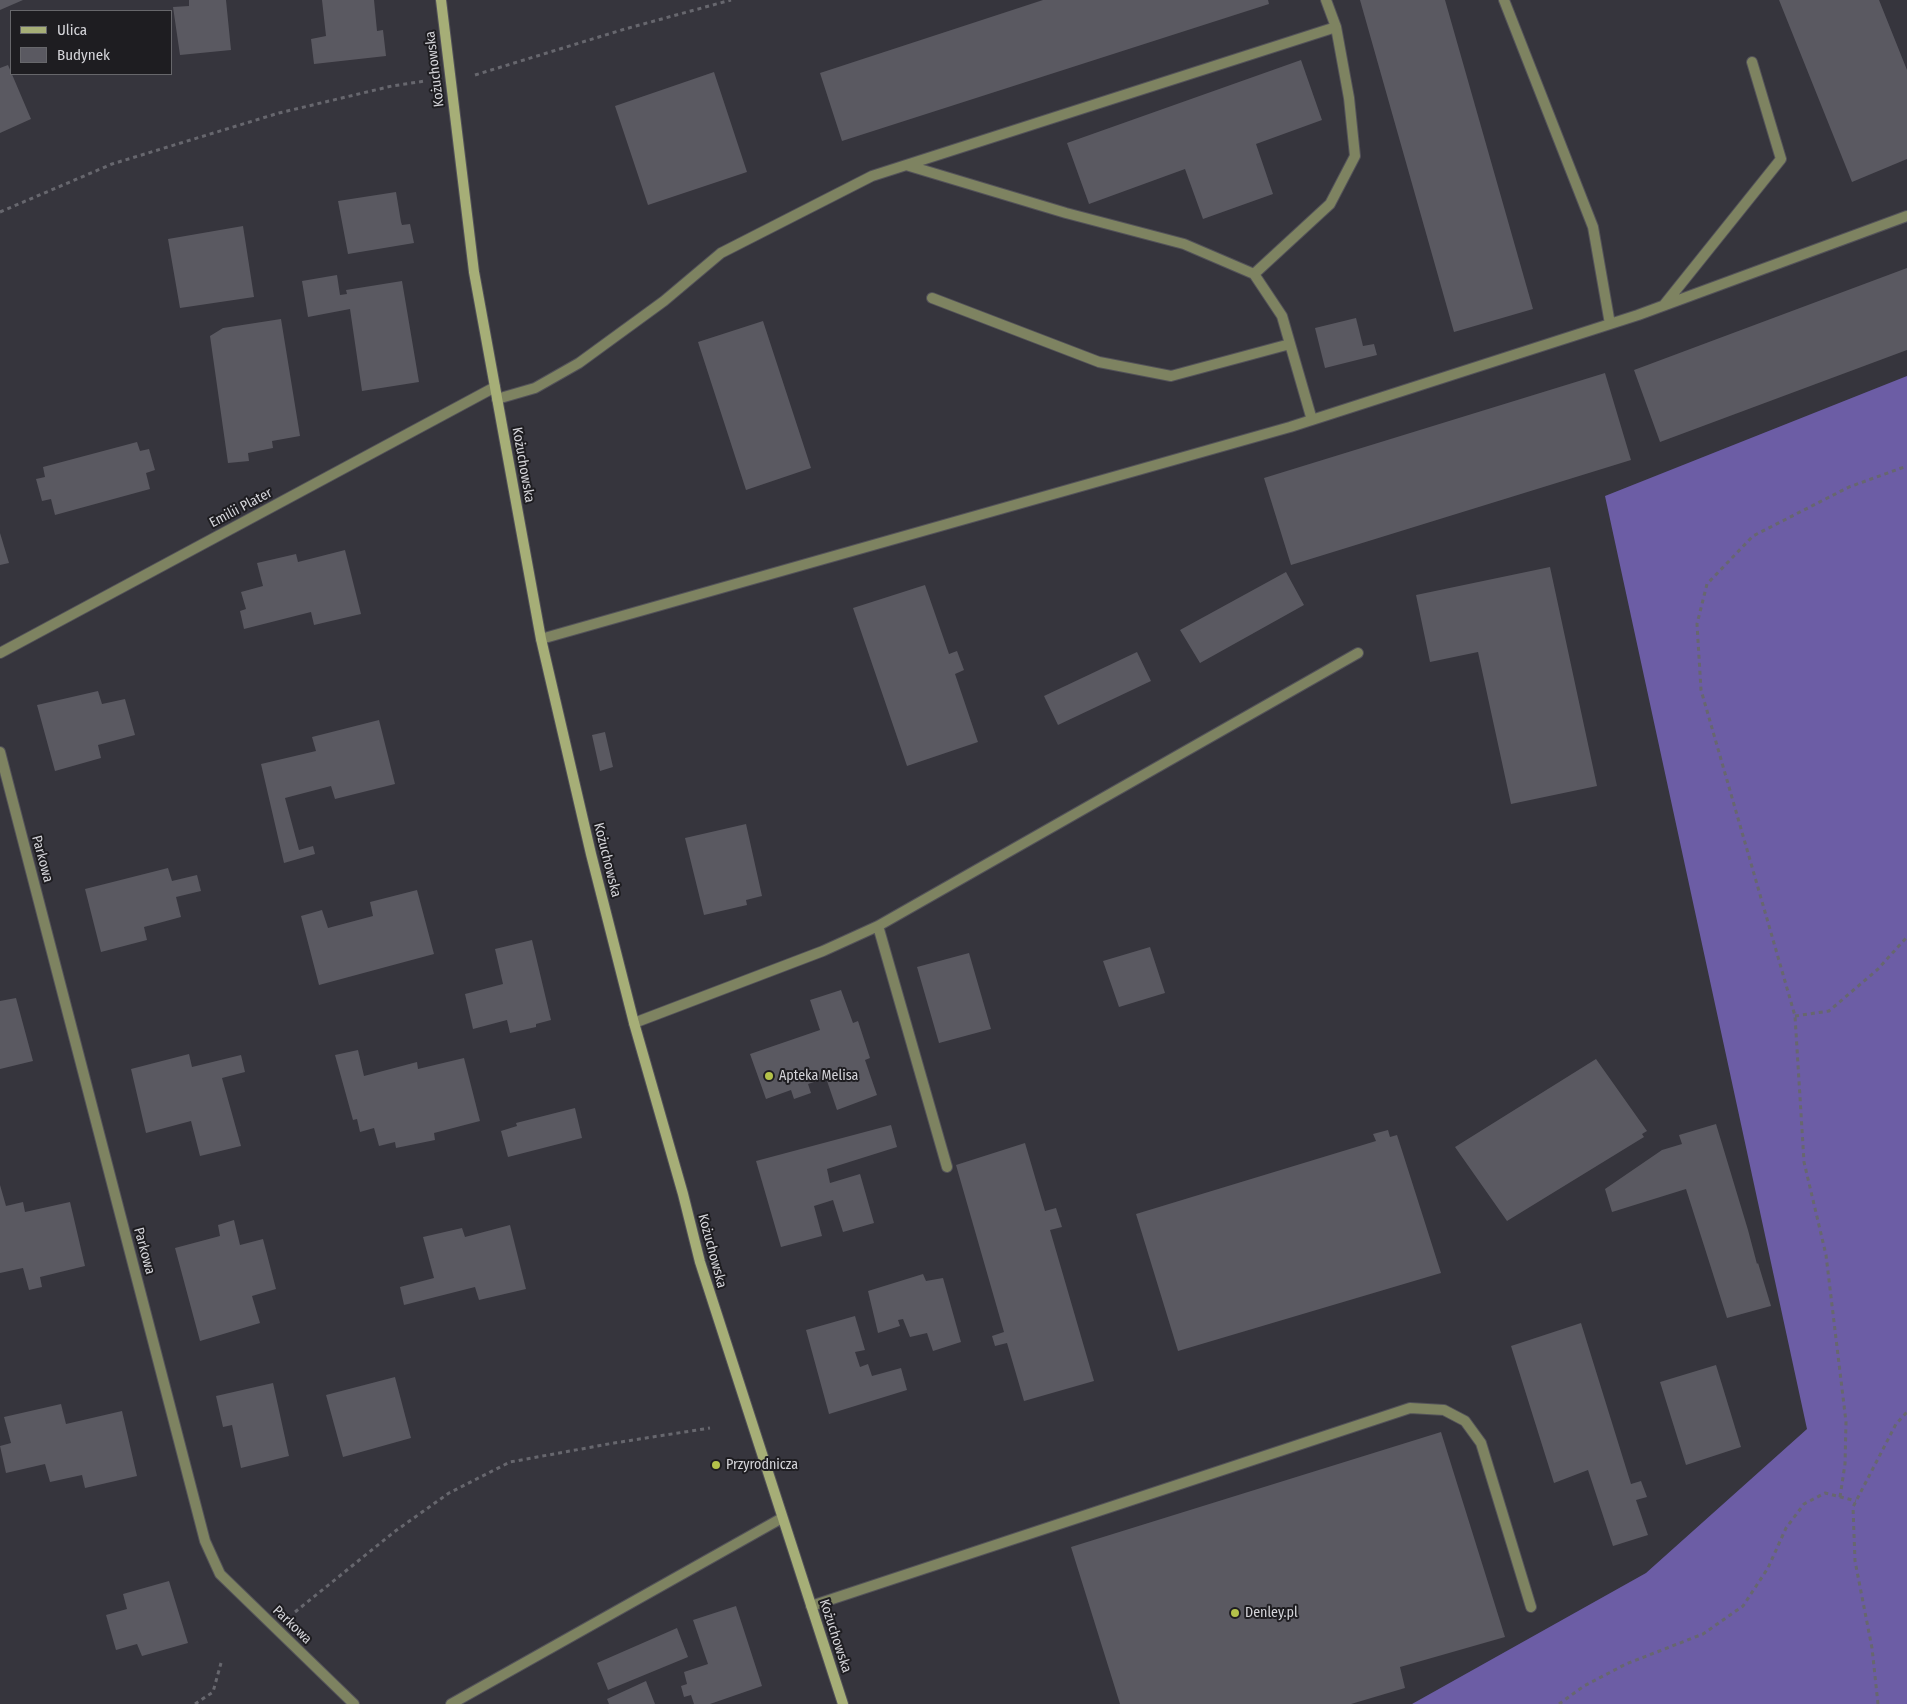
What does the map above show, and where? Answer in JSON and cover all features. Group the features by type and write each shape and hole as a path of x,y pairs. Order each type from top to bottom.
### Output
{"main road":[{"name":"Kożuchowska","path":"441,0 474,272 494,387 541,639 591,854 634,1023 683,1194 700,1262 843,1704"}],"street":[{"path":"1254,274 1330,204 1355,156 1349,98 1336,27 1326,0"},
{"path":"1504,0 1594,227 1610,324"},
{"path":"497,399 535,388 579,363 664,301 721,253 872,176 1336,27"},
{"path":"1663,306 1781,159 1752,62"},
{"path":"906,165 1066,213 1184,244 1254,274 1282,316 1312,420"},
{"path":"541,639 1312,420 1663,306 1907,216"},
{"path":"932,298 1099,362 1171,376 1290,344"},
{"name":"Emilii Plater","path":"0,653 494,387"},
{"path":"634,1023 823,951 878,926 1358,652"},
{"name":"Parkowa","path":"0,752 205,1541 220,1574 354,1704"},
{"path":"878,926 947,1167"},
{"path":"811,1606 1410,1408 1444,1410 1466,1421 1481,1443 1531,1607"},
{"path":"451,1704 782,1518"}],"path":[{"path":"473,76 625,29 732,0"},
{"path":"0,212 112,164 279,113 421,82"},
{"path":"1840,1497 1845,1464 1846,1422 1826,1255 1804,1162 1795,1016 1701,690 1697,624 1707,584 1753,536 1849,487 1907,466"},
{"path":"1795,1016 1829,1011 1877,970 1907,937"},
{"path":"1878,1704 1872,1648 1855,1561 1853,1508 1896,1424 1907,1412"},
{"path":"276,1628 394,1532 449,1492 510,1462 710,1428"},
{"path":"1558,1704 1584,1686 1626,1664 1703,1634 1743,1606 1768,1568 1786,1528 1804,1504 1825,1493 1856,1502"},
{"path":"195,1704 213,1692 221,1663"}],"shaded area":[{"path":"1907,376 1907,1704 1412,1704 1646,1573 1807,1429 1605,496"}],"building":[{"path":"0,0 23,0 0,10"},
{"path":"189,0 226,0 231,50 180,55 173,7 189,6"},
{"path":"322,0 374,0 377,31 383,30 386,56 314,64 311,39 326,36"},
{"path":"1043,0 1268,0 1269,4 842,141 820,73"},
{"path":"1360,0 1445,0 1533,309 1454,332"},
{"path":"1779,0 1879,0 1907,70 1907,159 1852,182"},
{"path":"1301,60 1322,120 1256,144 1273,194 1203,219 1185,169 1089,204 1067,143"},
{"path":"8,65 10,75 12,75 31,119 0,133 0,68"},
{"path":"714,72 747,172 648,205 615,106"},
{"path":"396,192 402,225 410,224 414,243 348,254 338,201"},
{"path":"243,226 254,297 180,308 168,239"},
{"path":"1907,268 1907,350 1660,442 1634,370"},
{"path":"337,275 340,295 347,294 346,290 402,281 419,382 362,391 350,309 308,317 302,281"},
{"path":"1356,318 1363,346 1374,344 1377,355 1325,368 1315,328"},
{"path":"281,319 300,436 272,441 273,448 248,453 249,461 228,463 210,336 223,328"},
{"path":"763,321 811,468 746,490 698,342"},
{"path":"1605,373 1631,460 1291,565 1264,478"},
{"path":"137,442 140,451 149,449 155,470 146,473 150,489 55,515 51,499 42,501 36,479 45,477 43,467"},
{"path":"0,533 9,563 0,565"},
{"path":"345,550 361,614 314,625 311,612 244,629 240,611 246,609 241,592 263,586 257,563 296,554 298,562"},
{"path":"1550,567 1597,786 1511,804 1478,652 1430,662 1416,595"},
{"path":"1286,572 1304,605 1200,663 1180,630"},
{"path":"925,585 949,654 957,651 964,670 955,674 978,742 907,766 853,608"},
{"path":"1137,652 1151,681 1058,725 1044,696"},
{"path":"98,691 102,704 125,699 135,735 98,745 101,758 55,771 37,705"},
{"path":"379,720 395,784 335,799 331,786 285,798 299,850 313,846 315,854 284,863 261,764 316,751 312,737"},
{"path":"605,732 613,767 600,771 592,735"},
{"path":"746,824 762,896 746,900 747,905 704,915 685,838"},
{"path":"168,868 172,881 197,875 201,891 176,897 181,917 144,927 147,940 101,952 85,889"},
{"path":"417,890 434,954 319,985 301,916 322,910 328,928 373,916 370,902"},
{"path":"532,940 551,1020 536,1024 536,1027 510,1033 507,1020 473,1029 465,994 503,984 495,949"},
{"path":"1150,947 1165,993 1119,1007 1103,961"},
{"path":"969,953 991,1029 939,1043 917,967"},
{"path":"841,990 853,1023 858,1021 870,1058 865,1060 877,1095 837,1110 826,1078 808,1084 811,1093 794,1099 791,1090 766,1099 750,1054 820,1030 810,1000"},
{"path":"16,998 33,1061 0,1069 0,1001"},
{"path":"358,1050 364,1076 417,1062 418,1069 464,1058 480,1121 434,1133 435,1140 396,1148 395,1142 379,1146 374,1128 360,1132 357,1119 353,1120 335,1055"},
{"path":"189,1054 192,1067 241,1055 245,1072 222,1078 241,1146 200,1156 191,1121 146,1133 131,1069"},
{"path":"1596,1059 1647,1131 1642,1134 1644,1137 1507,1221 1455,1147"},
{"path":"575,1108 582,1138 508,1157 501,1131 517,1126 516,1123"},
{"path":"1716,1124 1771,1306 1727,1318 1686,1189 1612,1212 1605,1189 1662,1150 1682,1144 1679,1135"},
{"path":"891,1125 897,1147 827,1169 830,1183 860,1174 874,1223 843,1232 833,1200 814,1206 822,1236 781,1247 756,1161"},
{"path":"1388,1130 1390,1137 1397,1135 1441,1273 1178,1351 1136,1214 1376,1141 1373,1134"},
{"path":"1025,1143 1045,1211 1056,1208 1062,1227 1050,1230 1094,1381 1024,1401 1007,1343 995,1346 992,1336 1004,1332 956,1165"},
{"path":"0,1185 6,1206 23,1202 25,1212 70,1202 85,1266 40,1277 42,1287 29,1290 23,1268 0,1273"},
{"path":"234,1220 240,1245 263,1239 276,1289 252,1296 260,1323 200,1341 175,1248 220,1236 218,1225"},
{"path":"510,1225 526,1289 479,1300 475,1287 404,1305 400,1287 434,1278 423,1237 462,1228 465,1237"},
{"path":"923,1274 926,1281 943,1278 961,1342 933,1351 927,1333 910,1337 903,1319 898,1320 900,1326 878,1333 868,1291"},
{"path":"855,1316 865,1350 855,1352 860,1367 868,1364 872,1376 901,1368 907,1390 829,1414 806,1330"},
{"path":"1581,1323 1631,1484 1641,1481 1647,1497 1636,1500 1648,1535 1613,1546 1588,1470 1554,1483 1511,1346"},
{"path":"1716,1365 1741,1447 1686,1465 1660,1382"},
{"path":"395,1377 411,1438 343,1457 326,1395"},
{"path":"273,1383 289,1456 241,1468 232,1425 223,1427 216,1396"},
{"path":"61,1404 66,1424 122,1411 137,1476 85,1488 82,1475 50,1482 45,1464 6,1473 0,1446 11,1443 4,1417"},
{"path":"1441,1432 1505,1637 1400,1667 1405,1688 1351,1704 1120,1704 1071,1547"},
{"path":"169,1581 188,1643 142,1656 137,1644 116,1650 106,1615 127,1609 123,1594"},
{"path":"736,1606 762,1686 710,1704 694,1704 691,1695 684,1697 681,1686 687,1684 684,1672 708,1664 693,1620"},
{"path":"677,1628 688,1657 608,1690 597,1663"},
{"path":"646,1681 655,1704 609,1704 607,1699"}],"place":[{"name":"Apteka Melisa","path":"769,1076"},
{"name":"Przyrodnicza","path":"716,1465"},
{"name":"Denley.pl","path":"1235,1613"}]}
